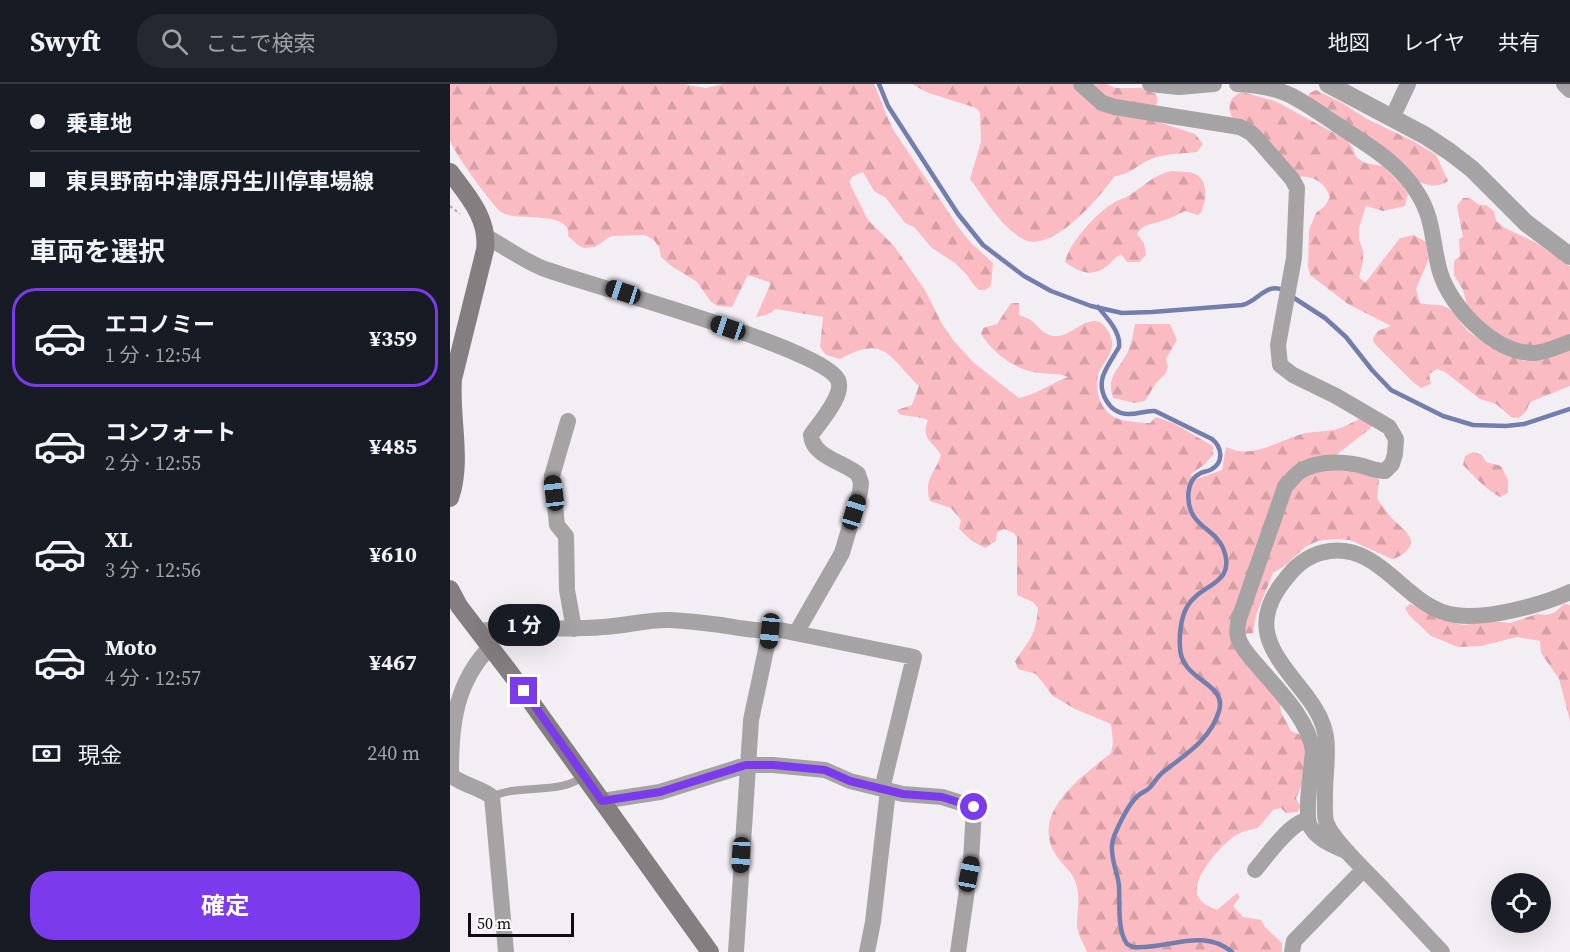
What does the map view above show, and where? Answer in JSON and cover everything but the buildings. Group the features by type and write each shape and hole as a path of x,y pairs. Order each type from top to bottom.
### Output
{"main road":[{"path":"450,172 476,208 487,237 453,379 456,475 450,498"},
{"path":"450,590 459,606 491,646 710,952"}],"street":[{"path":"1081,84 1102,104 1153,114 1228,124 1251,133 1292,178 1297,188 1294,258 1278,345 1280,365 1285,370 1389,427 1396,439 1392,464 1385,471 1333,462 1316,465 1299,472 1285,487 1237,630 1239,641 1283,696 1302,723 1311,742 1313,751 1308,820 1310,827 1319,837 1348,852"},
{"path":"1150,84 1179,87 1214,84"},
{"path":"1237,84 1273,89 1302,101 1388,159 1404,175 1418,193 1429,213 1443,282 1459,308 1481,329 1508,346 1525,352 1543,352 1570,342"},
{"path":"1328,84 1426,136 1472,169 1526,223 1570,256"},
{"path":"1392,118 1408,84"},
{"path":"1564,84 1570,90"},
{"path":"487,237 543,268 751,335 816,362 834,374 840,385 836,399 811,435 811,442 819,451 858,474 861,483 860,492 842,553 796,633"},
{"path":"568,421 552,476 557,525 566,536 567,590 574,628"},
{"path":"1442,952 1364,870 1327,825 1325,817 1328,735 1322,719 1311,702 1276,658 1267,634 1266,621 1271,602 1281,583 1301,563 1320,553 1340,551 1364,556 1421,602 1444,613 1463,616 1529,606 1570,592"},
{"path":"480,631 503,628 604,627 656,620 796,633 914,657 885,789 873,922 867,952"},
{"path":"736,952 746,765 754,698 769,644 770,631"},
{"path":"491,646 476,664 457,706 451,733 451,770 452,776 457,780 486,792 492,797 506,952"},
{"path":"602,801 660,792 746,765 773,765 825,770 840,777 903,794 942,797 974,807 971,862 958,952"},
{"path":"1255,870 1291,828 1302,820 1308,820"},
{"path":"1292,952 1294,941 1364,870"}],"lane":[{"path":"492,797 503,792 572,784 584,775"}],"green space":[{"path":"450,84 683,84 706,88 723,84 874,84 896,134 959,228 971,243 993,263 991,286 985,290 979,290 955,263 932,248 914,227 905,223 886,198 874,191 863,172 853,176 849,182 868,220 894,246 925,290 953,340 974,363 1019,398 1068,377 1030,371 1014,365 986,341 981,334 983,328 997,324 1011,303 1019,303 1019,315 1030,320 1051,336 1066,334 1090,322 1101,323 1110,334 1112,344 1110,354 1099,372 1097,384 1101,403 1109,413 1121,420 1150,423 1156,417 1173,423 1213,446 1213,455 1190,475 1197,479 1222,470 1226,447 1245,451 1255,450 1302,434 1337,429 1360,419 1371,424 1371,428 1336,455 1298,467 1234,620 1280,702 1281,712 1291,731 1305,737 1305,778 1296,798 1300,806 1298,812 1286,813 1281,808 1273,810 1258,828 1241,832 1230,840 1209,862 1203,872 1197,889 1198,896 1206,905 1217,910 1237,893 1240,897 1233,906 1243,917 1261,920 1282,943 1282,952 1087,952 1077,926 1077,886 1056,855 1049,839 1049,824 1063,796 1111,753 1113,742 1111,724 1075,709 1053,696 1036,674 1018,669 1015,661 1034,631 1038,608 1033,602 1017,595 1017,538 1014,533 1004,529 997,532 996,541 985,548 972,541 959,529 961,520 951,508 930,501 929,481 941,455 926,436 928,420 899,414 897,410 912,405 919,386 892,358 877,349 867,348 840,359 826,355 820,347 823,317 776,309 766,315 756,317 771,283 748,275 732,307 718,306 711,302 697,282 661,257 659,247 653,239 644,235 611,236 595,247 584,248 568,236 567,228 561,222 508,215 501,212 452,146 450,140"},
{"path":"912,84 1075,84 1150,119 1195,134 1203,144 1197,152 1157,157 1127,173 1115,176 1073,222 1046,239 1033,242 1021,238 1006,226 970,179 981,142 980,112 976,108 926,92"},
{"path":"1086,84 1107,84 1115,88 1141,88 1156,94 1158,101 1154,108 1108,102"},
{"path":"1316,90 1436,155 1448,181 1435,186 1414,180 1308,98 1309,93"},
{"path":"1242,92 1275,101 1347,140 1356,157 1365,163 1383,166 1403,186 1408,194 1405,206 1383,211 1366,206 1359,228 1363,262 1359,277 1365,283 1400,238 1414,235 1426,242 1428,261 1416,289 1420,303 1448,308 1471,334 1525,361 1570,348 1570,386 1530,402 1526,411 1519,418 1511,417 1496,404 1480,399 1445,372 1437,369 1429,374 1431,384 1421,388 1414,383 1374,343 1373,338 1378,331 1391,326 1348,304 1310,275 1308,267 1309,230 1316,213 1325,206 1330,197 1318,181 1304,176 1298,177 1233,120 1230,103"},
{"path":"1172,171 1193,173 1202,180 1205,197 1201,213 1198,215 1185,211 1142,228 1137,234 1144,243 1146,255 1139,262 1127,262 1121,254 1106,267 1090,273 1074,268 1065,262 1078,237 1108,206 1128,196 1154,178"},
{"path":"1463,198 1470,198 1479,205 1486,205 1494,211 1496,221 1505,228 1535,242 1570,266 1570,337 1541,348 1520,346 1484,326 1467,305 1463,290 1454,275 1454,261 1460,256 1459,239 1463,237 1457,206"},
{"path":"1135,324 1170,324 1177,340 1166,359 1168,367 1165,374 1156,383 1145,401 1135,403 1113,398 1111,385 1113,376 1129,350"},
{"path":"1473,452 1482,455 1486,462 1501,466 1508,480 1508,493 1500,497 1495,494 1463,465 1465,456"},
{"path":"1321,468 1375,475 1379,480 1377,499 1407,533 1411,544 1403,554 1392,559 1350,540 1318,541 1305,547 1287,564 1273,573 1256,615 1253,633 1243,634 1283,501 1297,479"},
{"path":"1410,604 1447,621 1463,625 1492,621 1510,623 1537,614 1554,613 1564,604 1570,605 1570,721 1559,679 1541,653 1540,641 1517,637 1481,646 1458,647 1431,636 1409,615 1405,608"}],"waterway":[{"path":"879,84 888,106 958,214 983,245 1024,276 1051,291 1091,306 1122,313 1242,305 1267,290 1285,291"},
{"path":"1291,296 1325,318 1346,337 1391,390 1443,416 1473,425 1506,426 1524,424 1570,409"},
{"path":"1098,307 1113,325 1119,341 1119,347 1106,368 1102,382 1102,389 1110,406 1127,414 1155,411 1212,439 1218,446 1220,459 1212,469 1195,477 1188,493 1188,499 1193,515 1220,543 1226,560 1226,569 1222,577 1200,593 1187,607 1180,637 1182,658 1187,667 1217,694 1220,701 1219,711 1215,722 1203,739 1133,801 1115,833 1112,851 1119,886 1122,932 1127,944 1133,947 1196,940 1209,941 1232,952"}],"route":[{"path":"524,691 602,801 660,792 746,765 773,765 825,770 850,781 903,794 942,797 974,807"}]}
